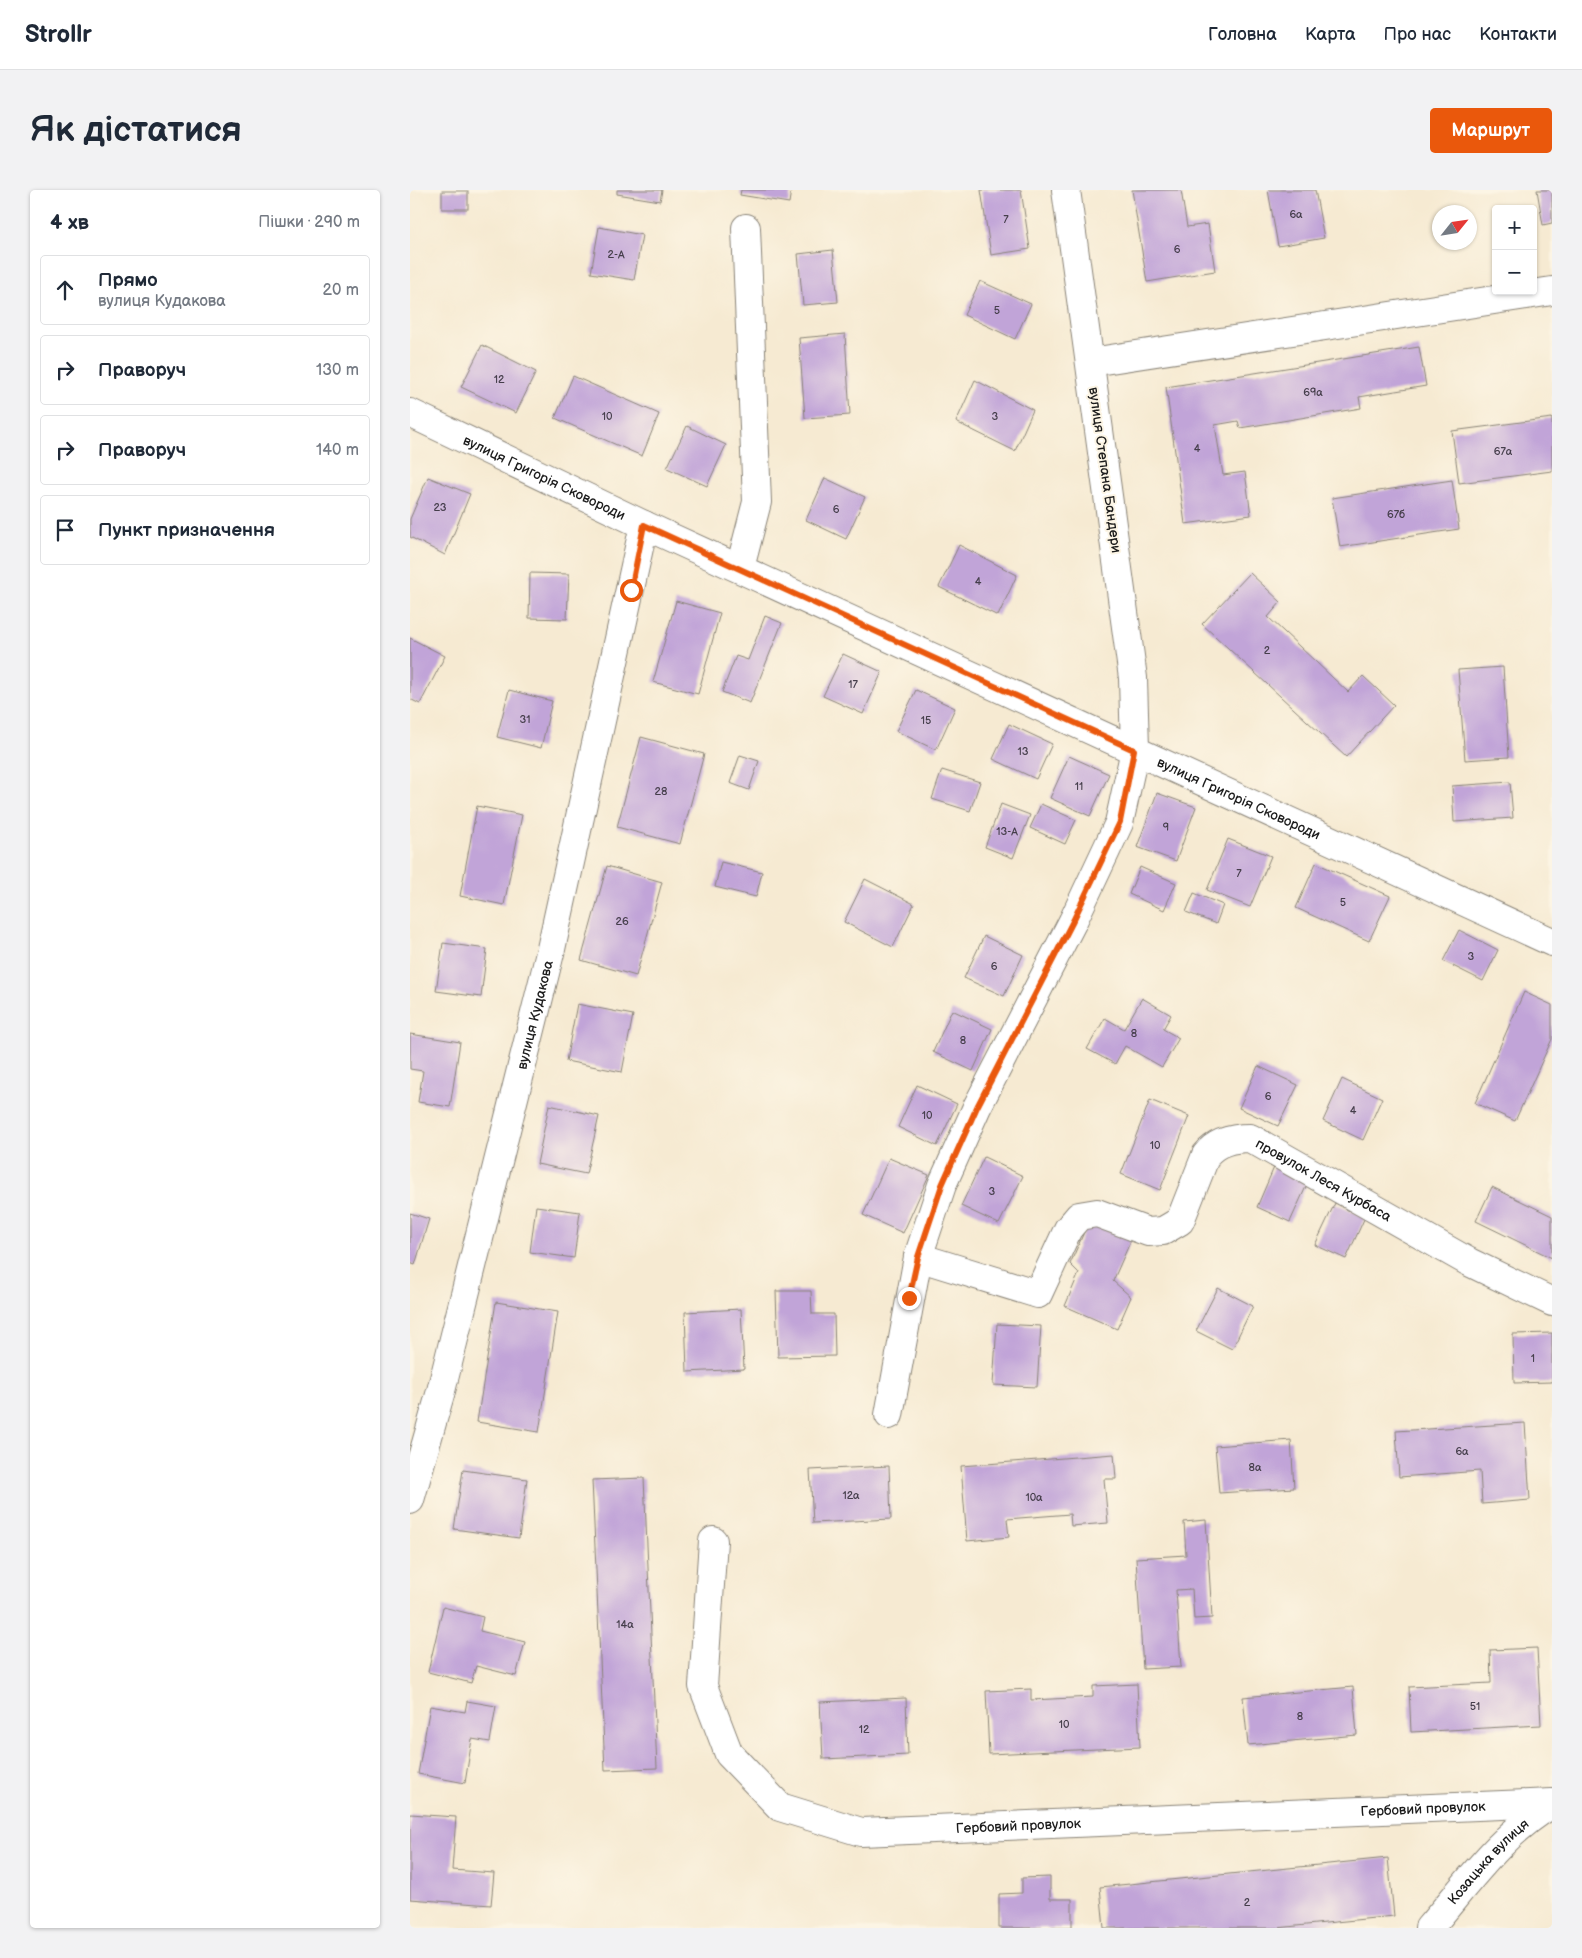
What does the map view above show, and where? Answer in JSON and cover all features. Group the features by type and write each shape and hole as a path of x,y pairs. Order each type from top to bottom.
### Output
{"street":[{"name":"вулиця Степана Бандери","path":"889,1415 918,1257 942,1185 977,1107 1073,921 1120,822 1134,750 1133,678 1066,190"},
{"path":"740,568 757,502 746,228"},
{"path":"1091,362 1552,291"},
{"name":"вулиця Григорія Сковороди","path":"410,413 644,525 1552,942"},
{"name":"вулиця Кудакова","path":"410,1500 443,1381 551,949 644,525"},
{"name":"провулок Леся Курбаса","path":"918,1257 1038,1294 1068,1229 1079,1216 1097,1213 1148,1232 1163,1231 1180,1221 1206,1156 1212,1147 1237,1138 1250,1138 1469,1262 1552,1302"},
{"name":"Гербовий провулок","path":"714,1541 703,1686 729,1754 780,1807 861,1832 1552,1803"},
{"name":"Козацька вулиця","path":"1430,1928 1500,1844 1535,1814 1552,1803"}],"building":[{"path":"617,190 662,190 660,201 617,194"},
{"path":"741,190 791,190 789,203 740,195"},
{"path":"981,190 1021,190 1030,249 991,255"},
{"path":"1132,190 1181,190 1187,227 1208,224 1215,271 1147,282"},
{"path":"1268,190 1315,190 1324,238 1278,246"},
{"path":"1537,190 1552,190 1552,223 1543,225"},
{"path":"442,191 468,191 468,209 442,209"},
{"path":"599,227 642,235 634,280 591,273"},
{"path":"833,250 838,302 803,305 798,254"},
{"path":"980,281 1031,304 1015,339 964,315"},
{"path":"845,334 850,415 805,418 799,338"},
{"path":"482,345 536,372 516,413 461,387"},
{"path":"1419,347 1426,386 1359,397 1361,408 1240,428 1238,421 1215,425 1223,475 1245,472 1251,515 1185,524 1166,387"},
{"path":"573,376 659,414 642,456 555,418"},
{"path":"975,380 1033,410 1015,451 956,422"},
{"path":"1552,418 1552,471 1459,483 1452,431"},
{"path":"687,426 726,445 707,486 667,468"},
{"path":"428,477 470,494 445,555 410,537 410,519"},
{"path":"825,478 865,497 846,539 806,520"},
{"path":"1452,480 1459,529 1340,547 1332,498"},
{"path":"959,545 1017,575 998,616 939,587"},
{"path":"530,573 569,574 567,619 529,618"},
{"path":"1250,573 1281,602 1268,617 1348,692 1363,676 1394,705 1346,757 1202,624"},
{"path":"676,601 720,613 698,694 653,682"},
{"path":"765,616 782,623 750,703 722,692 736,656 748,660"},
{"path":"410,638 445,656 420,704 410,699"},
{"path":"843,654 882,672 863,714 823,696"},
{"path":"1503,667 1509,757 1465,760 1458,670"},
{"path":"509,690 552,701 541,748 497,737"},
{"path":"916,690 955,708 936,750 896,731"},
{"path":"1009,724 1052,744 1036,779 993,759"},
{"path":"641,737 704,754 680,844 617,827"},
{"path":"740,755 759,761 749,790 730,783"},
{"path":"1069,756 1109,774 1090,816 1050,798"},
{"path":"942,770 980,782 970,811 932,799"},
{"path":"1510,782 1513,818 1454,822 1452,786"},
{"path":"1157,793 1196,807 1176,861 1137,847"},
{"path":"1001,804 1030,815 1013,858 985,847"},
{"path":"1041,804 1076,820 1065,844 1030,828"},
{"path":"477,806 522,815 504,905 460,896"},
{"path":"1228,839 1271,856 1250,907 1207,890"},
{"path":"721,862 762,872 756,897 715,887"},
{"path":"1316,863 1390,896 1369,941 1296,908"},
{"path":"607,866 662,882 636,976 581,960"},
{"path":"1140,867 1176,883 1164,910 1129,894"},
{"path":"865,879 914,904 893,947 844,922"},
{"path":"1194,893 1223,905 1216,924 1186,912"},
{"path":"1459,930 1498,950 1483,981 1443,961"},
{"path":"984,936 1023,955 1004,996 964,978"},
{"path":"443,943 487,949 481,997 436,991"},
{"path":"1524,992 1552,1005 1552,1039 1515,1121 1475,1103"},
{"path":"1142,998 1171,1015 1163,1029 1179,1038 1162,1067 1125,1046 1115,1064 1087,1049 1105,1018 1124,1029"},
{"path":"577,1004 633,1015 622,1072 566,1061"},
{"path":"952,1010 992,1029 973,1071 933,1052"},
{"path":"410,1034 460,1042 450,1107 418,1102 423,1071 410,1069"},
{"path":"1258,1066 1298,1085 1278,1126 1239,1108"},
{"path":"1342,1079 1382,1098 1363,1140 1323,1121"},
{"path":"917,1085 957,1104 937,1146 898,1127"},
{"path":"1150,1100 1189,1116 1160,1190 1121,1174"},
{"path":"549,1105 599,1116 586,1174 537,1164"},
{"path":"984,1157 1023,1176 999,1224 961,1206"},
{"path":"889,1158 929,1175 903,1233 863,1215"},
{"path":"1275,1165 1309,1180 1290,1222 1257,1207"},
{"path":"1492,1187 1552,1216 1552,1258 1476,1221"},
{"path":"1335,1203 1365,1217 1346,1259 1315,1245"},
{"path":"536,1206 580,1212 574,1258 530,1252"},
{"path":"410,1213 429,1219 415,1265 410,1263"},
{"path":"1089,1221 1131,1240 1113,1281 1131,1297 1117,1329 1065,1306 1079,1273 1070,1264"},
{"path":"1218,1288 1253,1306 1232,1349 1196,1331"},
{"path":"776,1291 811,1291 812,1314 834,1314 835,1356 778,1357"},
{"path":"496,1302 558,1312 539,1432 477,1422"},
{"path":"741,1309 744,1369 687,1372 685,1312"},
{"path":"997,1324 1041,1326 1037,1387 993,1385"},
{"path":"1552,1333 1552,1382 1514,1383 1513,1334"},
{"path":"1525,1423 1530,1500 1482,1504 1480,1471 1399,1477 1396,1431"},
{"path":"1291,1440 1294,1488 1219,1493 1215,1446"},
{"path":"1114,1454 1116,1479 1104,1479 1108,1523 1071,1526 1070,1514 1007,1519 1009,1537 967,1541 961,1466"},
{"path":"889,1466 891,1519 813,1523 810,1470"},
{"path":"463,1470 527,1479 519,1538 454,1529"},
{"path":"644,1478 657,1768 605,1770 592,1480"},
{"path":"1206,1520 1212,1618 1194,1619 1192,1589 1176,1590 1181,1667 1143,1669 1136,1558 1186,1555 1184,1522"},
{"path":"443,1607 483,1617 480,1631 525,1642 516,1676 476,1666 471,1683 428,1672"},
{"path":"1537,1648 1541,1725 1411,1732 1409,1687 1491,1683 1490,1650"},
{"path":"1137,1684 1140,1747 989,1754 986,1691 1031,1689 1031,1700 1093,1697 1093,1686"},
{"path":"1353,1687 1357,1735 1248,1745 1243,1697"},
{"path":"906,1698 908,1755 823,1759 820,1702"},
{"path":"467,1701 496,1706 490,1742 472,1739 465,1783 418,1774 430,1706 465,1712"},
{"path":"410,1814 456,1817 452,1870 494,1873 491,1905 410,1899"},
{"path":"1388,1858 1394,1916 1277,1928 1104,1928 1100,1887"},
{"path":"1050,1877 1050,1899 1072,1899 1072,1928 999,1928 999,1894 1022,1893 1022,1878"}],"route":[{"path":"631,590 644,525 1134,750 1120,822 1073,921 977,1107 942,1185 918,1257 909,1298"}]}
